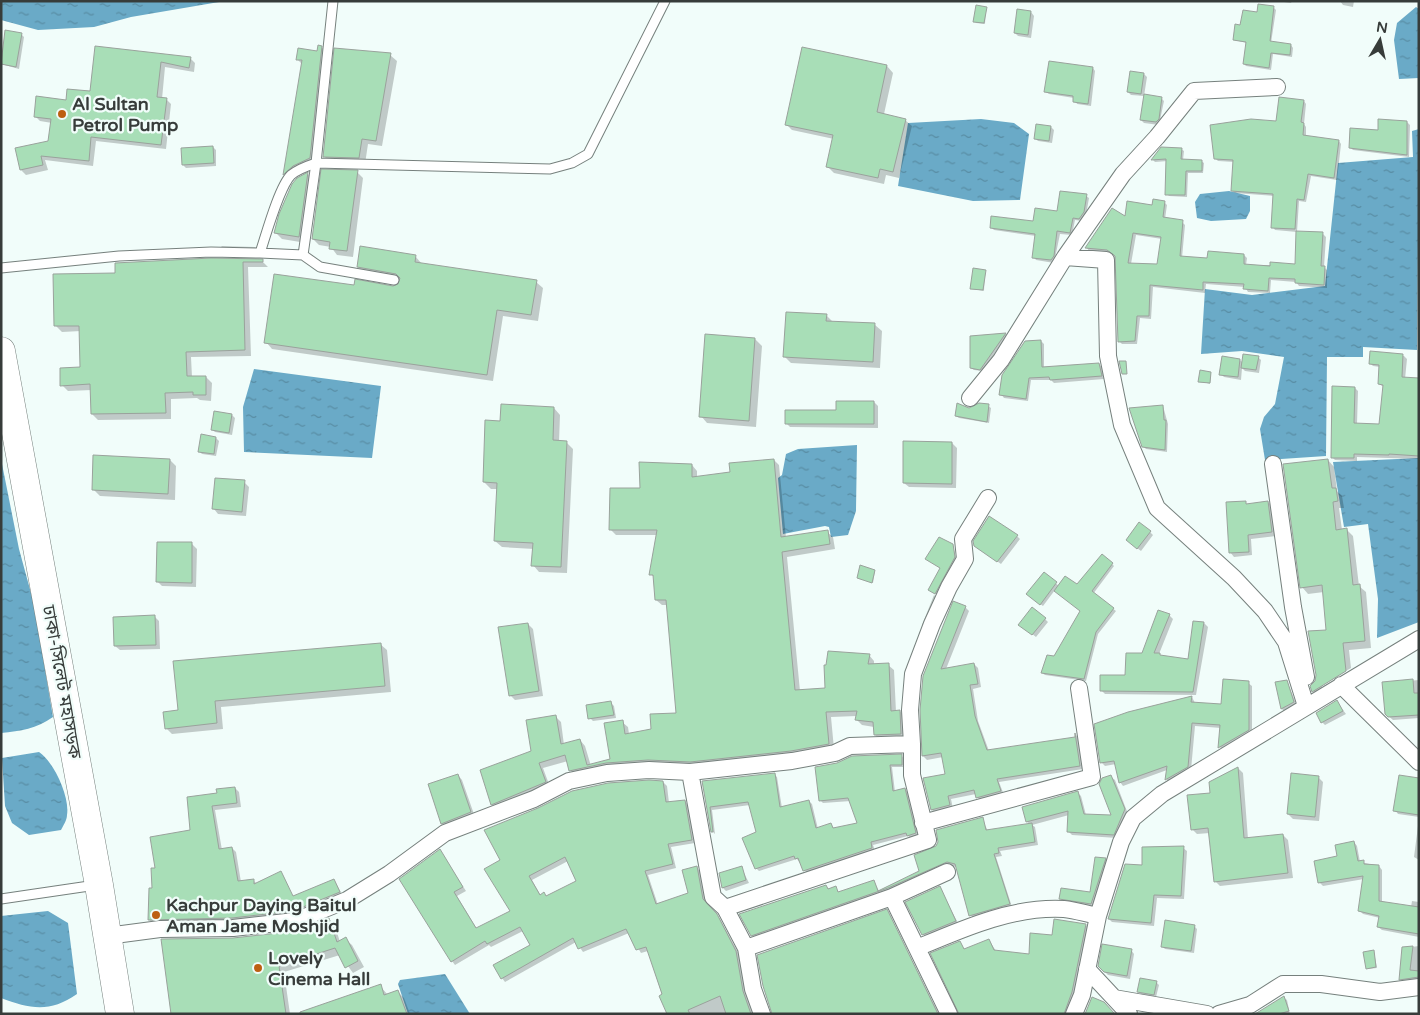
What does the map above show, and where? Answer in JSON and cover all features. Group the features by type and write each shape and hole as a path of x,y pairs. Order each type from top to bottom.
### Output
{"highway":[{"name":"ঢাকা-সিলেট মহাসড়ক","path":"1,351 6,409 99,885 120,1014"}],"street":[{"path":"970,398 1001,360 1065,257 1123,174 1157,137 1194,91 1277,87"},
{"path":"1065,257 1106,260 1108,356 1113,382 1122,425 1157,508 1234,578 1266,611 1286,642 1308,705"},
{"path":"1273,464 1308,705"},
{"path":"726,908 928,840 912,775 910,710 913,674 942,602 965,559 963,539 988,498"},
{"path":"1074,1014 1082,995 1098,916 1121,842 1133,818 1162,794 1419,639"},
{"path":"1341,685 1419,762"},
{"path":"924,823 1092,777 1079,688"},
{"path":"107,936 160,930 232,928 295,921 347,900 389,874 444,833 534,799 569,781 607,773 649,770 690,772 792,761 835,753 850,746 912,744"},
{"path":"690,772 712,897 726,908 746,948 752,989 762,1014"},
{"path":"746,948 892,898 947,872"},
{"path":"892,898 949,1014"},
{"path":"917,948 962,929 1034,910 1065,909 1098,916"},
{"path":"1087,969 1129,1014"},
{"path":"1218,1014 1250,1005 1283,984 1321,984 1380,992 1419,987"},
{"path":"1114,998 1206,1014"}],"lane":[{"path":"303,255 316,163 333,1"},
{"path":"260,253 282,189 290,176 305,166 316,163 550,169 572,163 588,154 665,1"},
{"path":"1,268 119,256 210,252 260,253 303,255 320,267 394,280"},
{"path":"1,899 99,885"}],"water":[{"path":"1,1 225,1 131,17 94,27 38,30 1,20"},
{"path":"1416,7 1419,9 1419,78 1399,79 1394,40 1397,23"},
{"path":"981,119 1014,123 1029,134 1020,200 973,201 898,186 908,123"},
{"path":"1419,129 1417,350 1363,347 1363,357 1327,357 1326,456 1265,460 1260,429 1264,417 1275,404 1284,357 1242,351 1201,354 1205,289 1252,295 1325,286 1338,163 1413,157 1412,131"},
{"path":"1229,191 1250,196 1250,211 1246,219 1211,221 1197,218 1195,202 1200,194"},
{"path":"254,369 381,386 372,458 244,452 243,407"},
{"path":"857,445 856,511 848,535 831,537 829,527 825,526 783,534 778,478 782,475 786,454 798,449"},
{"path":"1419,458 1419,622 1377,638 1378,599 1368,524 1344,527 1333,462"},
{"path":"1,459 19,549 34,604 53,717 28,729 1,733"},
{"path":"39,752 45,757 60,781 66,799 67,817 61,830 29,835 12,823 5,806 2,758"},
{"path":"48,911 68,923 77,994 49,1007 31,1007 1,998 1,916"},
{"path":"445,974 470,1014 408,1014 398,984 400,980"}],"building":[{"path":"1258,4 1274,6 1270,41 1291,44 1290,55 1271,53 1269,68 1243,64 1246,42 1233,40 1235,24 1240,25 1243,10 1257,12"},
{"path":"976,5 987,7 984,23 973,22"},
{"path":"1017,9 1031,11 1028,35 1014,33"},
{"path":"5,30 22,33 16,67 1,64"},
{"path":"318,45 322,46 310,158 293,166 283,175 302,60 296,60 298,48 317,51"},
{"path":"95,46 191,57 189,68 161,62 157,97 167,98 161,145 91,137 89,161 41,156 43,165 20,170 15,148 48,141 51,119 34,117 36,96 66,100 67,89 90,91"},
{"path":"802,47 887,65 877,112 906,119 893,172 880,169 878,178 826,167 833,135 785,125"},
{"path":"334,48 391,53 376,141 362,139 359,158 323,157"},
{"path":"1049,61 1093,67 1088,104 1073,102 1073,96 1044,92"},
{"path":"1130,71 1144,73 1141,94 1127,92"},
{"path":"1144,94 1162,97 1159,119 1156,122 1140,120"},
{"path":"1279,97 1304,100 1301,122 1304,123 1303,135 1339,140 1334,178 1308,174 1304,200 1297,199 1295,229 1271,228 1273,194 1231,191 1233,160 1214,159 1210,125 1251,119 1276,121"},
{"path":"1378,119 1407,121 1407,155 1349,148 1350,128 1378,130"},
{"path":"1036,124 1051,126 1049,141 1034,139"},
{"path":"213,146 214,163 182,165 181,148"},
{"path":"1161,147 1182,148 1181,159 1202,160 1202,171 1186,171 1185,195 1165,195 1166,159 1151,160"},
{"path":"321,169 358,170 347,251 329,249 330,242 312,239"},
{"path":"308,172 299,237 274,233 279,214 292,184 297,178"},
{"path":"1060,191 1087,194 1084,212 1079,219 1073,218 1070,233 1057,231 1054,256 1051,260 1032,258 1035,234 990,228 991,216 1033,221 1035,208 1057,211"},
{"path":"1153,199 1165,201 1163,217 1183,220 1180,256 1207,258 1208,251 1244,254 1244,264 1270,266 1270,262 1295,264 1296,231 1323,232 1321,266 1325,266 1324,285 1295,283 1295,279 1269,278 1268,291 1243,289 1244,284 1203,282 1203,290 1150,285 1149,316 1137,316 1135,341 1118,342 1115,256 1107,250 1085,248 1112,208 1125,216 1127,201 1152,205","holes":["1133,233 1161,237 1157,264 1128,263"]},
{"path":"360,246 416,255 415,262 537,280 531,315 497,310 487,375 264,343 274,274 354,285 355,279 393,286 398,284 400,278 396,274 357,267"},
{"path":"211,258 263,259 263,262 243,262 245,350 186,352 187,376 206,376 206,395 193,395 193,392 165,393 166,413 91,414 90,384 60,386 60,368 80,367 79,326 54,326 53,274 115,273 115,263"},
{"path":"973,268 986,270 983,290 970,289"},
{"path":"786,312 827,314 826,321 875,323 873,362 783,357"},
{"path":"1006,333 980,370 970,368 970,336"},
{"path":"705,334 755,338 749,421 699,417"},
{"path":"1041,340 1042,367 1099,363 1102,376 1050,380 1049,377 1029,378 1026,399 999,395 1002,375 1025,341"},
{"path":"1370,351 1403,354 1402,377 1419,378 1419,456 1354,454 1354,458 1331,458 1332,386 1355,387 1354,423 1379,424 1383,385 1378,384 1379,365 1369,364"},
{"path":"1243,354 1259,356 1256,370 1241,368"},
{"path":"1222,356 1240,359 1238,377 1219,375"},
{"path":"1119,361 1126,361 1127,374 1122,374"},
{"path":"1200,370 1211,372 1210,383 1198,382"},
{"path":"836,401 874,401 874,424 785,424 785,410 836,410"},
{"path":"957,403 969,408 979,403 989,404 987,422 955,416"},
{"path":"501,404 554,407 553,440 567,441 561,567 531,566 533,543 494,541 497,483 483,482 485,420 500,421"},
{"path":"1163,405 1164,420 1166,420 1165,450 1142,447 1129,408"},
{"path":"214,411 232,414 229,433 211,430"},
{"path":"201,434 216,437 214,454 198,452"},
{"path":"903,441 952,442 952,484 903,483"},
{"path":"93,455 170,459 168,494 92,490"},
{"path":"774,459 781,537 828,530 830,544 782,552 795,690 825,688 824,665 826,665 828,651 870,654 868,664 889,663 891,711 900,710 901,734 874,735 873,722 855,720 857,711 826,712 829,744 791,751 690,762 648,760 606,763 569,771 565,755 539,763 546,782 491,805 480,770 531,751 526,720 556,715 561,744 580,739 587,765 610,759 604,723 623,720 625,734 651,729 650,714 676,713 666,600 655,600 653,575 649,575 657,530 609,530 610,488 640,488 639,462 692,464 692,477 730,472 729,463"},
{"path":"1328,459 1332,488 1336,488 1338,501 1333,502 1336,530 1347,528 1353,585 1360,584 1365,641 1343,643 1346,671 1312,692 1310,686 1315,681 1316,675 1308,631 1326,630 1322,585 1300,588 1283,464"},
{"path":"215,478 245,480 242,512 212,509"},
{"path":"1246,501 1246,504 1268,501 1272,532 1248,535 1249,552 1229,553 1226,502"},
{"path":"989,516 1018,535 997,562 974,546 973,541"},
{"path":"1139,522 1151,531 1137,549 1126,540"},
{"path":"939,537 953,544 955,557 935,594 928,590 940,568 925,559"},
{"path":"157,542 192,542 192,583 156,582"},
{"path":"1102,554 1113,563 1092,591 1114,608 1096,632 1084,679 1041,673 1047,655 1054,656 1080,611 1054,591 1065,576 1077,584"},
{"path":"860,565 875,570 872,583 857,578"},
{"path":"1044,572 1057,582 1040,605 1026,594"},
{"path":"953,601 966,606 941,669 974,663 978,684 970,685 975,716 987,750 1075,737 1075,733 1080,766 997,779 1001,791 976,798 974,790 948,796 950,805 931,810 923,778 945,774 941,753 922,756 920,710 923,676"},
{"path":"1032,607 1046,618 1032,635 1018,625"},
{"path":"1158,610 1170,614 1154,653 1160,653 1160,655 1188,659 1193,621 1204,622 1193,692 1100,691 1100,675 1125,675 1126,653 1142,653"},
{"path":"155,615 156,645 114,646 113,617"},
{"path":"528,623 539,691 509,696 498,627"},
{"path":"381,643 385,686 215,701 217,723 165,729 163,712 178,710 173,661"},
{"path":"1223,679 1249,681 1249,730 1218,748 1220,725 1192,723 1188,767 1165,780 1167,766 1119,783 1114,761 1100,763 1094,724 1128,712 1192,696 1191,702 1221,704"},
{"path":"1413,679 1414,693 1419,693 1419,715 1388,717 1385,714 1382,682"},
{"path":"1287,680 1294,702 1281,709 1275,682"},
{"path":"1337,700 1343,711 1321,723 1316,713"},
{"path":"611,701 614,715 588,719 586,705"},
{"path":"902,754 902,765 890,765 893,791 905,788 916,833 907,836 906,833 871,842 872,848 803,871 798,858 795,859 794,856 755,869 742,838 756,832 748,802 710,807 713,832 711,832 702,781 775,773 780,807 809,800 816,828 831,823 833,828 857,823 848,798 819,801 815,767 837,763 852,756"},
{"path":"1238,767 1244,838 1283,834 1288,873 1214,882 1208,828 1191,830 1187,795 1210,793 1209,782"},
{"path":"1291,773 1319,776 1315,817 1287,814"},
{"path":"458,774 471,812 441,824 428,784"},
{"path":"1111,775 1125,809 1114,835 1067,832 1068,811 1026,822 1022,807 1078,791 1084,814 1111,815 1099,784 1102,778"},
{"path":"1399,775 1419,778 1419,815 1393,811"},
{"path":"649,780 663,781 666,802 685,800 692,840 668,844 673,864 645,871 656,904 688,893 682,870 697,866 703,899 717,914 736,951 743,991 751,1014 726,1014 720,996 688,1010 690,1014 667,1014 659,996 662,994 646,947 636,950 626,929 578,949 573,938 501,979 493,965 530,945 520,927 487,944 485,941 451,962 399,879 440,849 463,887 454,892 476,928 510,911 484,869 500,860 484,830 538,808 572,791 608,783","holes":["565,857 576,881 546,896 544,892 540,895 529,876"]},
{"path":"235,787 237,803 212,806 219,849 232,847 238,881 254,879 254,884 281,871 293,896 334,879 340,892 293,911 232,918 148,920 149,888 152,888 151,868 155,868 150,837 190,830 187,797 217,793 216,789"},
{"path":"983,817 986,830 1032,823 1035,842 998,848 999,853 994,854 1010,904 969,916 955,864 947,862 888,888 751,936 739,914 826,885 828,889 836,886 838,892 874,880 878,891 919,871 914,855 936,846 938,842 936,830"},
{"path":"1354,841 1358,861 1364,860 1364,864 1379,865 1379,901 1419,907 1419,934 1377,927 1379,916 1358,911 1363,876 1318,883 1314,861 1337,856 1335,845"},
{"path":"1184,846 1181,896 1154,895 1151,923 1108,919 1125,864 1142,865 1142,847"},
{"path":"1095,857 1106,858 1091,904 1059,899 1061,888 1090,892"},
{"path":"742,866 746,880 722,888 719,873"},
{"path":"940,886 956,921 922,935 905,902"},
{"path":"887,909 938,1014 772,1014 763,986 757,955"},
{"path":"329,918 337,942 346,937 358,961 345,968 335,948 279,966 286,1014 171,1014 161,939 233,938 296,931"},
{"path":"1054,919 1086,924 1072,992 1064,1014 959,1014 930,953 960,941 964,949 989,939 994,950 1029,954 1030,933 1052,935"},
{"path":"1165,920 1195,925 1191,951 1161,947"},
{"path":"1102,944 1132,949 1127,976 1104,972 1098,966"},
{"path":"1413,946 1410,970 1419,971 1419,977 1399,980 1402,947"},
{"path":"1374,950 1376,967 1366,969 1363,952"},
{"path":"1140,978 1157,981 1154,995 1137,992"},
{"path":"381,984 384,995 398,990 407,1014 300,1014 300,1012"},
{"path":"1284,996 1289,1011 1279,1014 1255,1014"},
{"path":"1092,997 1104,1002 1115,1014 1085,1014"}],"place":[{"name":"Al Sultan Petrol Pump","path":"62,114"},
{"name":"Kachpur Daying Baitul Aman Jame Moshjid","path":"156,915"},
{"name":"Lovely Cinema Hall","path":"258,968"}]}
